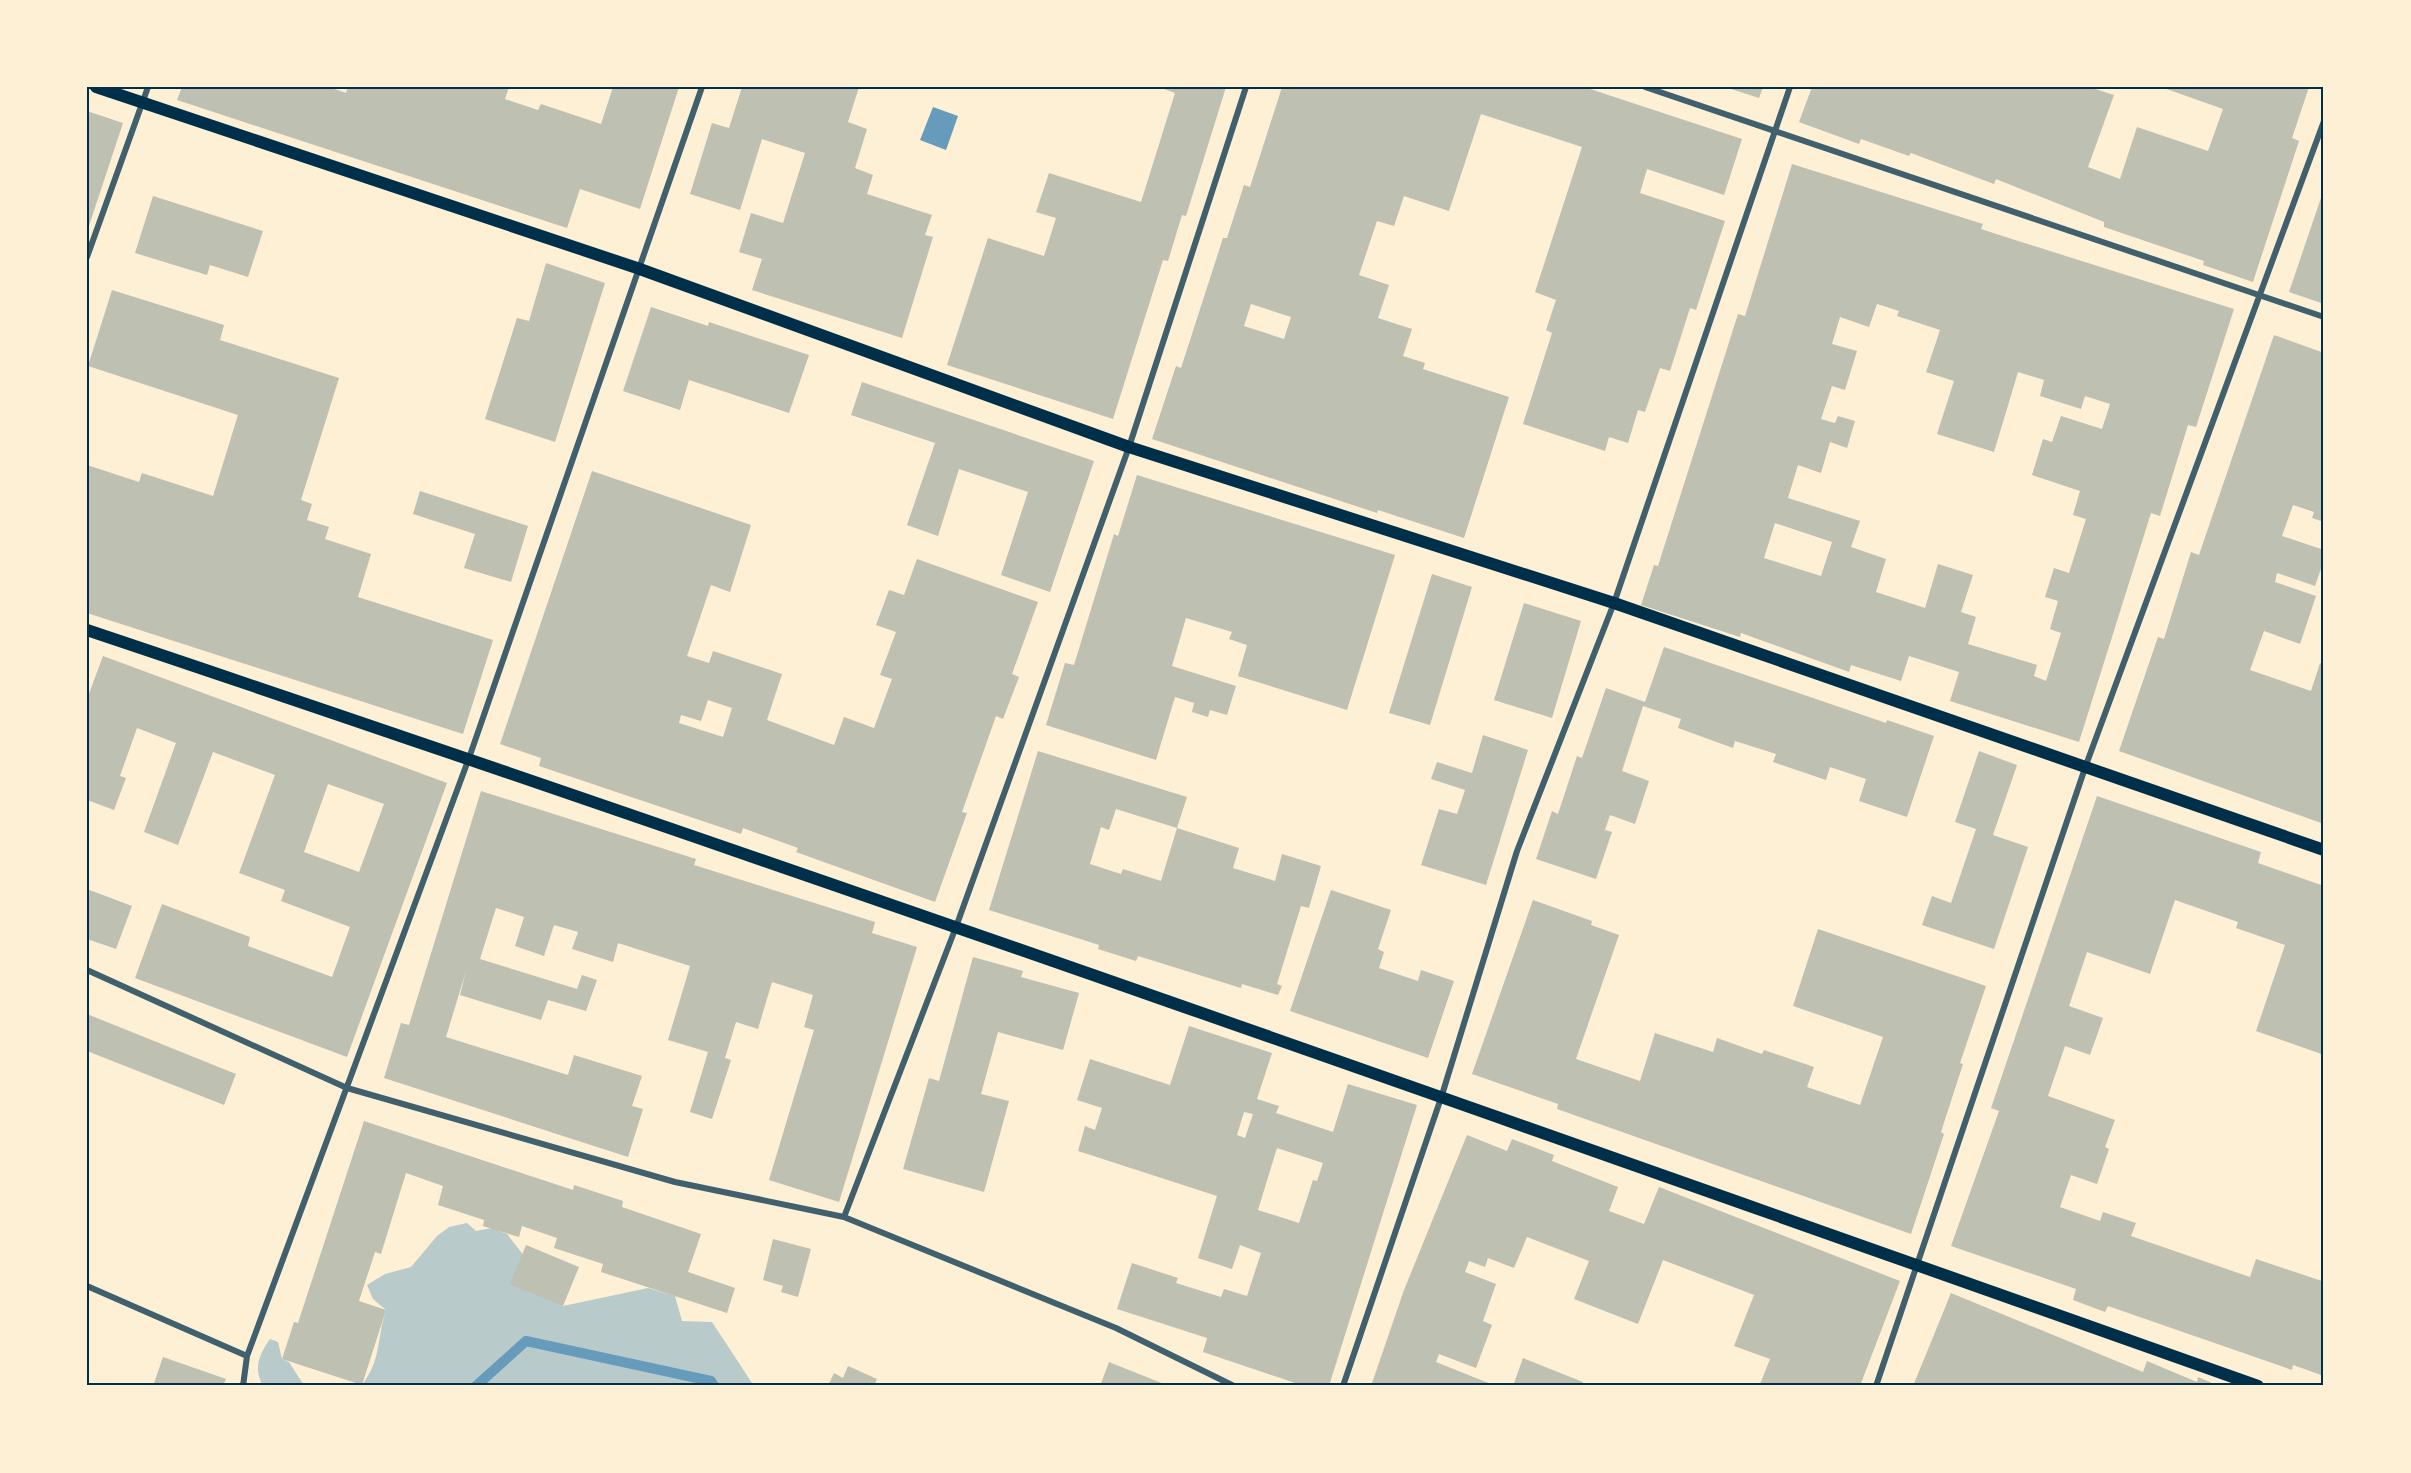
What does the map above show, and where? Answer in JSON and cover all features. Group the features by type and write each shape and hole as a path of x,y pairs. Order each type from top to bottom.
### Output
{"main road":[{"path":"96,87 637,268 1129,447 1614,603 2086,765 2324,850"},
{"path":"87,630 469,759 1442,1095 2258,1386"}],"street":[{"path":"87,257 148,87"},
{"path":"243,1386 246,1356 469,759 637,268 702,87"},
{"path":"844,1217 956,927 1129,447 1246,87"},
{"path":"1645,87 1774,133 2262,294 2324,317"},
{"path":"1343,1386 1442,1095 1517,851 1614,603 1790,87"},
{"path":"1876,1386 2086,765 2262,294 2324,121"},
{"path":"87,970 347,1088 675,1182 844,1217 1116,1328 1234,1386"},
{"path":"87,1286 246,1356"}],"shaded area":[{"path":"467,1223 476,1231 492,1228 507,1234 563,1306 648,1288 675,1296 682,1321 712,1322 754,1386 356,1386 362,1385 373,1366 386,1310 373,1299 367,1285 385,1274 411,1267 437,1236 449,1227"},
{"path":"270,1339 278,1342 282,1359 289,1362 303,1384 320,1386 263,1386 258,1367"}],"water":[{"path":"933,107 958,116 946,150 920,140"}],"building":[{"path":"182,87 329,87 346,93 348,87 509,87 505,99 538,110 541,104 601,124 613,87 679,87 640,209 580,189 567,228 177,100"},
{"path":"742,87 859,87 848,122 867,129 855,168 873,175 867,194 932,215 925,235 933,237 902,338 752,290 762,259 739,252 751,213 783,223 805,153 762,139 740,210 690,194 712,123 729,128"},
{"path":"1159,87 1226,87 1186,216 1182,215 1168,261 1163,260 1113,419 947,365 988,238 1044,256 1056,218 1036,212 1049,173 1141,202 1175,93"},
{"path":"1282,87 1584,87 1742,139 1724,195 1647,169 1640,193 1725,221 1696,310 1690,308 1670,371 1660,368 1645,412 1638,410 1628,443 1609,437 1605,451 1523,424 1552,333 1546,330 1556,300 1535,292 1582,147 1481,114 1449,211 1404,196 1394,226 1377,221 1359,275 1389,285 1378,318 1412,329 1403,356 1425,363 1423,369 1509,397 1464,538 1378,510 1377,513 1152,439 1176,366 1181,368 1223,238 1227,238 1244,185 1250,187","holes":["1251,304 1291,317 1284,339 1244,326"]},
{"path":"1725,87 1763,87 1759,98"},
{"path":"1812,87 2089,87 2114,95 2088,167 2120,179 2137,127 2208,151 2223,109 2161,87 2309,87 2292,138 2299,141 2253,282 2203,265 2204,261 2104,227 2104,222 1996,179 1994,184 1911,153 1909,156 1861,139 1859,144 1799,122"},
{"path":"87,111 123,123 87,232"},
{"path":"1792,164 1983,224 1981,229 2234,309 2196,427 2188,425 2160,516 2151,513 2079,742 1950,701 1959,672 1909,656 1901,681 1851,665 1849,672 1741,633 1740,637 1641,605 1654,565 1658,566 1738,314 1745,316","holes":["1877,304 1899,311 1897,316 1940,330 1926,372 1954,381 1937,434 1994,452 2018,372 2044,380 2040,396 2081,409 2085,396 2110,404 2102,429 2061,416 2052,442 2043,439 2032,475 2080,491 2073,515 2086,519 2069,573 2054,568 2045,597 2058,601 2050,629 2061,633 2046,681 2034,676 2037,665 1968,644 1976,617 1961,612 1973,575 1938,564 1925,608 1876,592 1886,559 1851,547 1860,521 1788,498 1798,465 1821,473 1830,442 1847,448 1855,421 1838,416 1835,423 1821,419 1832,386 1845,390 1857,351 1832,344 1840,317 1869,327","1775,523 1832,542 1821,576 1764,558"]},
{"path":"2324,189 2324,304 2289,292"},
{"path":"153,196 263,231 248,277 210,265 207,275 135,253"},
{"path":"546,263 605,283 555,442 485,419 517,318 529,321"},
{"path":"112,290 224,325 220,340 339,378 301,500 312,504 307,520 329,527 325,539 371,554 358,597 493,640 463,734 87,613 87,465 139,482 142,473 213,496 238,415 88,366"},
{"path":"651,307 708,326 709,322 809,355 789,413 689,380 680,410 623,391"},
{"path":"2274,335 2324,353 2324,522 2312,518 2314,512 2293,505 2282,536 2324,550 2324,560 2315,586 2277,573 2275,582 2316,596 2300,644 2264,631 2250,670 2311,691 2320,663 2324,665 2324,824 2119,751 2158,637 2164,639 2191,552 2199,555"},
{"path":"862,382 1094,461 1050,592 1001,575 1028,492 959,469 938,536 907,525 935,443 851,415"},
{"path":"592,471 751,525 730,592 711,585 687,656 709,663 713,651 782,674 767,720 834,745 844,717 874,728 892,679 880,675 896,632 876,625 889,590 904,595 917,559 1038,602 1012,674 1019,677 1003,719 996,716 962,812 967,813 935,902 796,852 798,848 743,828 741,834 539,766 541,758 500,744","holes":["708,700 732,708 723,737 679,723 681,715 701,721"]},
{"path":"1137,475 1395,555 1347,710 1238,676 1247,645 1229,639 1232,632 1186,618 1172,666 1236,686 1227,715 1210,710 1208,717 1192,712 1194,703 1175,697 1156,760 1046,725 1065,663 1074,665 1114,534 1118,536"},
{"path":"420,491 528,526 511,582 464,568 475,534 413,514"},
{"path":"1432,574 1472,587 1430,725 1389,713"},
{"path":"1524,603 1581,621 1552,718 1494,700"},
{"path":"1664,647 1886,723 1887,720 1934,736 1907,817 1859,801 1866,779 1830,767 1826,780 1773,762 1776,754 1735,741 1733,748 1678,728 1681,719 1643,706 1622,771 1649,781 1635,824 1610,815 1605,830 1612,832 1596,879 1536,859 1552,811 1558,814 1577,756 1582,758 1606,688 1645,702"},
{"path":"103,656 447,783 347,1057 135,978 162,904 250,937 248,946 332,977 350,927 281,901 285,890 239,873 275,775 213,752 178,845 144,832 176,743 137,728 120,776 126,778 114,810 87,800 87,699","holes":["328,784 384,804 359,872 304,852"]},
{"path":"1483,735 1528,750 1486,885 1421,865 1439,809 1457,814 1465,790 1431,779 1437,762 1472,773"},
{"path":"1038,751 1187,797 1177,828 1239,848 1233,868 1275,881 1282,854 1321,866 1309,908 1301,906 1277,984 1282,986 1278,995 1242,984 1241,988 1138,956 1136,961 1098,949 1099,945 989,910","holes":["1116,809 1177,828 1161,881 1123,869 1121,874 1090,864 1101,827 1109,830"]},
{"path":"1979,751 2017,765 1993,835 2028,847 1994,949 1922,925 1932,896 1951,903 1976,829 1955,822"},
{"path":"481,791 696,859 694,865 875,922 872,933 917,947 839,1202 769,1180 814,1030 804,1027 813,995 772,982 758,1029 736,1022 725,1058 731,1060 712,1119 690,1112 708,1052 668,1040 690,966 618,943 613,962 572,949 578,932 554,925 544,956 515,946 524,917 496,908 480,959 577,989 582,975 597,980 586,1011 548,1000 541,1020 460,995 466,971 446,1037 568,1075 574,1055 642,1076 632,1106 643,1109 628,1157 384,1078 401,1023 409,1025"},
{"path":"2097,796 2261,852 2258,863 2324,886 2324,1055 2256,1031 2285,945 2236,928 2238,922 2175,900 2150,974 2087,952 2069,1006 2103,1018 2090,1055 2065,1046 2048,1096 2115,1120 2105,1147 2109,1149 2097,1184 2071,1175 2060,1207 2100,1221 2103,1212 2136,1223 2131,1236 2250,1277 2256,1259 2322,1281 2324,1276 2324,1376 2293,1365 2292,1370 2108,1306 2105,1312 2073,1300 2076,1289 1951,1246 1999,1111 1991,1108"},
{"path":"87,889 132,906 116,949 87,939"},
{"path":"1331,890 1391,910 1378,949 1384,952 1379,968 1418,981 1421,970 1454,981 1428,1058 1290,1011"},
{"path":"1533,900 1592,921 1591,925 1619,935 1576,1059 1640,1081 1655,1033 1713,1052 1717,1038 1762,1054 1764,1050 1814,1067 1807,1087 1860,1105 1883,1037 1793,1006 1818,929 1986,986 1960,1063 1963,1064 1941,1132 1944,1134 1911,1234 1557,1109 1558,1104 1472,1074"},
{"path":"973,957 1023,971 1021,977 1079,993 1063,1050 998,1032 981,1094 1009,1101 984,1192 903,1169 929,1078 939,1081"},
{"path":"87,1014 236,1074 224,1105 87,1051"},
{"path":"1189,1026 1272,1053 1257,1099 1279,1106 1276,1113 1333,1132 1348,1084 1417,1105 1329,1386 1294,1386 1295,1383 1203,1352 1207,1338 1117,1309 1132,1263 1178,1278 1176,1283 1221,1297 1224,1289 1247,1296 1261,1253 1240,1245 1232,1269 1198,1258 1217,1196 1078,1151 1085,1126 1095,1130 1102,1108 1077,1100 1090,1059 1170,1085","holes":["1244,1112 1253,1114 1245,1138 1237,1135","1277,1148 1323,1163 1317,1181 1313,1180 1299,1223 1258,1210"]},
{"path":"364,1121 573,1190 574,1185 623,1201 622,1207 701,1234 688,1272 735,1288 727,1313 601,1272 603,1264 554,1248 557,1238 522,1226 519,1237 483,1226 484,1220 438,1205 443,1186 406,1173 381,1254 375,1252 359,1301 386,1310 362,1385 282,1359 294,1322 298,1323"},
{"path":"1467,1135 1507,1151 1512,1139 1554,1155 1552,1161 1618,1187 1609,1211 1644,1224 1659,1187 1900,1281 1860,1386 1767,1386 1760,1384 1770,1359 1734,1346 1754,1295 1663,1260 1638,1324 1574,1299 1589,1261 1527,1237 1514,1268 1488,1258 1485,1267 1469,1261 1465,1272 1496,1284 1483,1321 1492,1325 1476,1368 1439,1354 1436,1362 1496,1386 1371,1386 1404,1290"},
{"path":"773,1239 811,1249 798,1297 781,1292 783,1286 763,1280"},
{"path":"526,1245 579,1267 563,1306 510,1284"},
{"path":"1951,1293 2143,1372 2147,1361 2197,1382 2198,1377 2219,1386 1913,1386"},
{"path":"163,1357 226,1379 223,1386 153,1386"},
{"path":"1523,1358 1583,1382 1582,1386 1513,1386"},
{"path":"1109,1362 1169,1386 1100,1386"},
{"path":"848,1366 877,1379 874,1386 828,1386 834,1373 843,1378"}],"waterway":[{"path":"476,1386 526,1341 711,1381 714,1386"}]}
